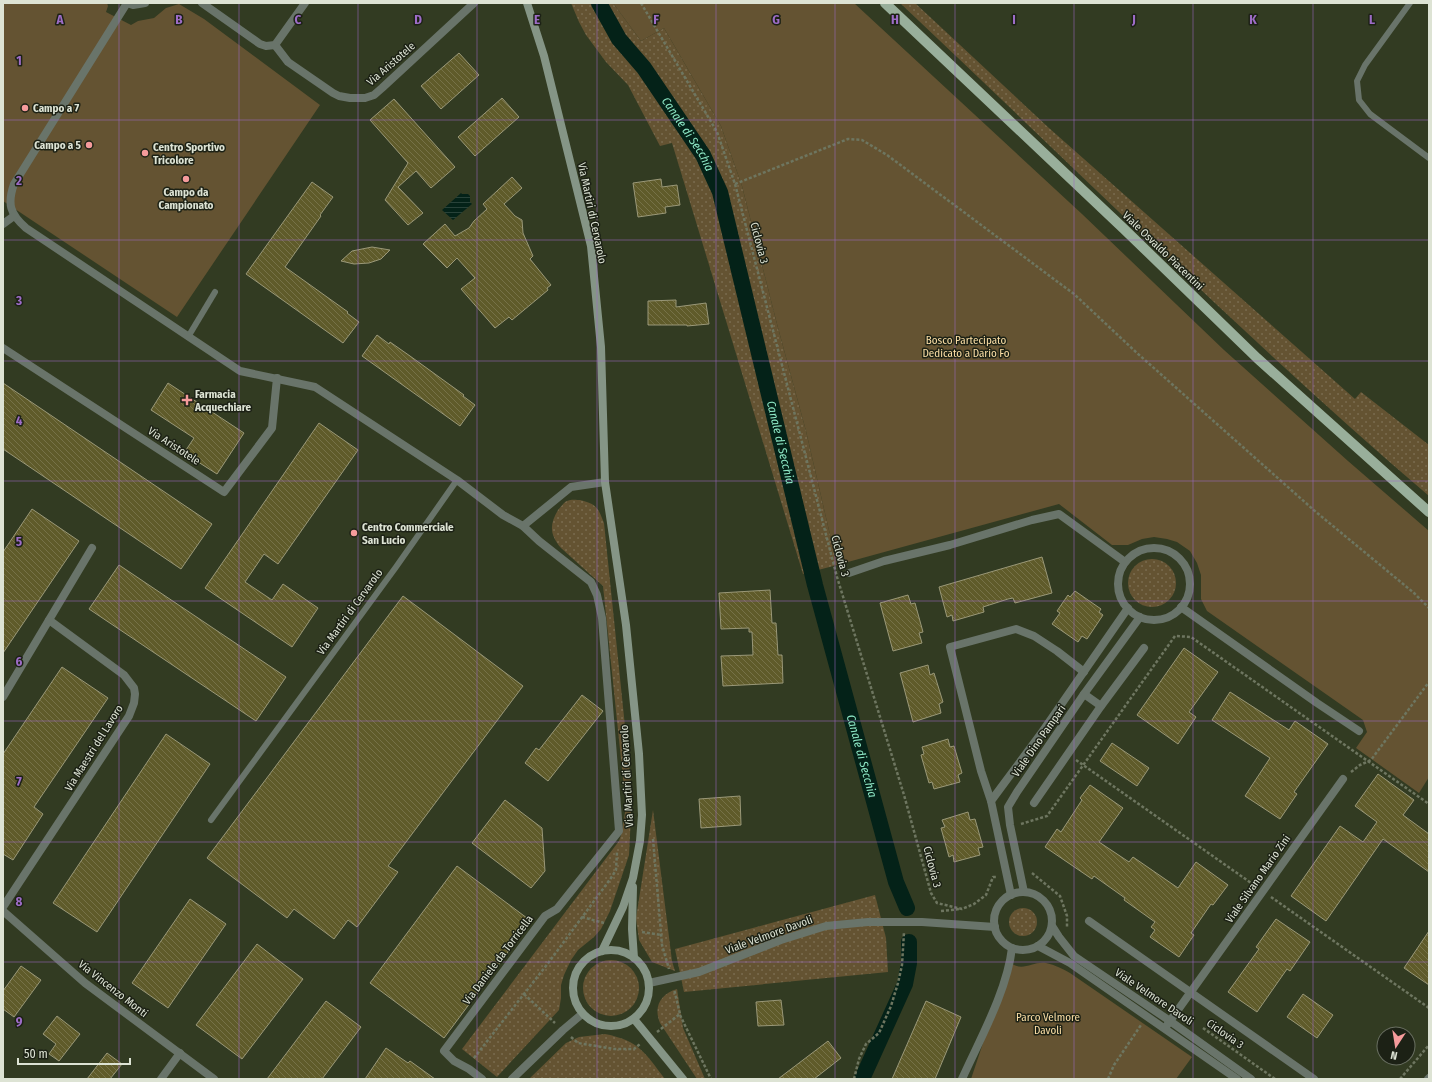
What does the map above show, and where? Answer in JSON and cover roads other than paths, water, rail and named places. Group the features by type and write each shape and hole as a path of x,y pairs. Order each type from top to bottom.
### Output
{"main road":[{"name":"Via Martiri di Cervarolo","path":"527,3 544,56 591,246 601,347 605,482 626,624 639,754 642,815 640,841 633,878 623,907 602,951"},
{"name":"Viale Osvaldo Piacentini","path":"885,3 1124,229 1257,358 1429,512"},
{"name":"Via Martiri di Cervarolo","path":"633,878 632,930 634,958"},
{"path":"602,951 619,951 627,953 634,958 646,973 649,983 647,1003 642,1012 634,1020 624,1025 613,1027 602,1026 591,1022 582,1014 576,1005 573,994 573,983 576,972 582,962 602,951"},
{"path":"634,1020 683,1079"}],"street":[{"path":"145,3 138,5 127,3 14,184 10,194 10,202 14,216 26,228 240,371 315,387 457,480"},
{"path":"202,3 260,44 266,46 275,45 305,3"},
{"name":"Via Aristotele","path":"275,45 288,62 333,93 350,98 365,98 374,95 474,3"},
{"path":"3,224 14,216"},
{"name":"Via Aristotele","path":"3,348 224,492 272,428 277,378"},
{"name":"Via Martiri di Cervarolo","path":"457,480 503,515 523,526 539,541 591,582 597,595 602,618 619,831"},
{"path":"523,526 571,486 605,482"},
{"path":"849,573 884,560 950,545 1032,520 1059,514 1126,562"},
{"path":"3,697 92,548"},
{"path":"1156,548 1167,550 1176,556 1184,565 1188,575 1190,586 1187,597 1181,607 1173,614 1162,618 1151,620 1140,617 1128,608 1122,600 1118,590 1120,570 1134,554 1144,549 1156,548"},
{"path":"1181,607 1317,703 1359,730"},
{"name":"Viale Dino Pampari","path":"991,801 1128,608"},
{"name":"Viale Dino Pampari","path":"1024,892 1010,825 1008,807 1084,694 1140,617"},
{"name":"Via Maestri del Lavoro","path":"3,907 129,716 134,703 134,688 124,675 49,620"},
{"path":"1011,895 991,801 981,770 950,647 1016,629 1034,636 1057,651 1084,672"},
{"path":"1034,803 1101,706 1144,648"},
{"path":"1084,694 1101,706"},
{"name":"Viale Silvano Mario Zini","path":"1165,1028 1343,779"},
{"name":"Via Daniele da Torricella","path":"482,1079 454,1061 444,1051 545,916 557,909 619,831"},
{"path":"1024,892 1011,895 1002,901 998,907 994,918 995,927 1004,943 1012,948 1024,950 1038,946 1046,939 1052,926"},
{"name":"Viale Velmore Davoli","path":"1024,892 1037,895 1049,907 1052,916 1052,926 1074,956 1170,1021 1251,1079"},
{"name":"Via Vincenzo Monti","path":"3,911 85,983 180,1052 214,1079"},
{"path":"1089,921 1314,1079"},
{"name":"Viale Velmore Davoli","path":"649,983 699,972 781,940 826,926 868,922 922,922 995,927"},
{"name":"Viale Velmore Davoli","path":"1038,946 1070,963 1237,1079"},
{"path":"962,1079 1000,993 1010,962 1012,948"},
{"path":"512,1079 563,1030 582,1014"},
{"path":"160,1079 180,1052"}],"lane":[{"path":"1410,3 1365,65 1357,81 1359,100 1370,114 1429,158"},
{"path":"188,337 216,292"},
{"name":"Via Martiri di Cervarolo","path":"211,820 396,567 457,480"}],"waterway":[{"name":"Canale di Secchia","path":"599,3 619,39 644,68 703,155 720,192 815,585 896,882 907,908"},
{"name":"Canale di Secchia","path":"862,1079 905,984 909,963 909,942"}],"place":[{"name":"Campo a 7","path":"25,108"},
{"name":"Campo a 5","path":"89,145"},
{"name":"Centro Sportivo Tricolore","path":"145,153"},
{"name":"Campo da Campionato","path":"186,179"},
{"name":"Farmacia Acquechiare","path":"187,400"},
{"name":"Centro Commerciale San Lucio","path":"354,533"}],"park label":[{"name":"Bosco Partecipato Dedicato a Dario Fo","path":"966,346"},
{"name":"Parco Velmore Davoli","path":"1048,1023"}]}
